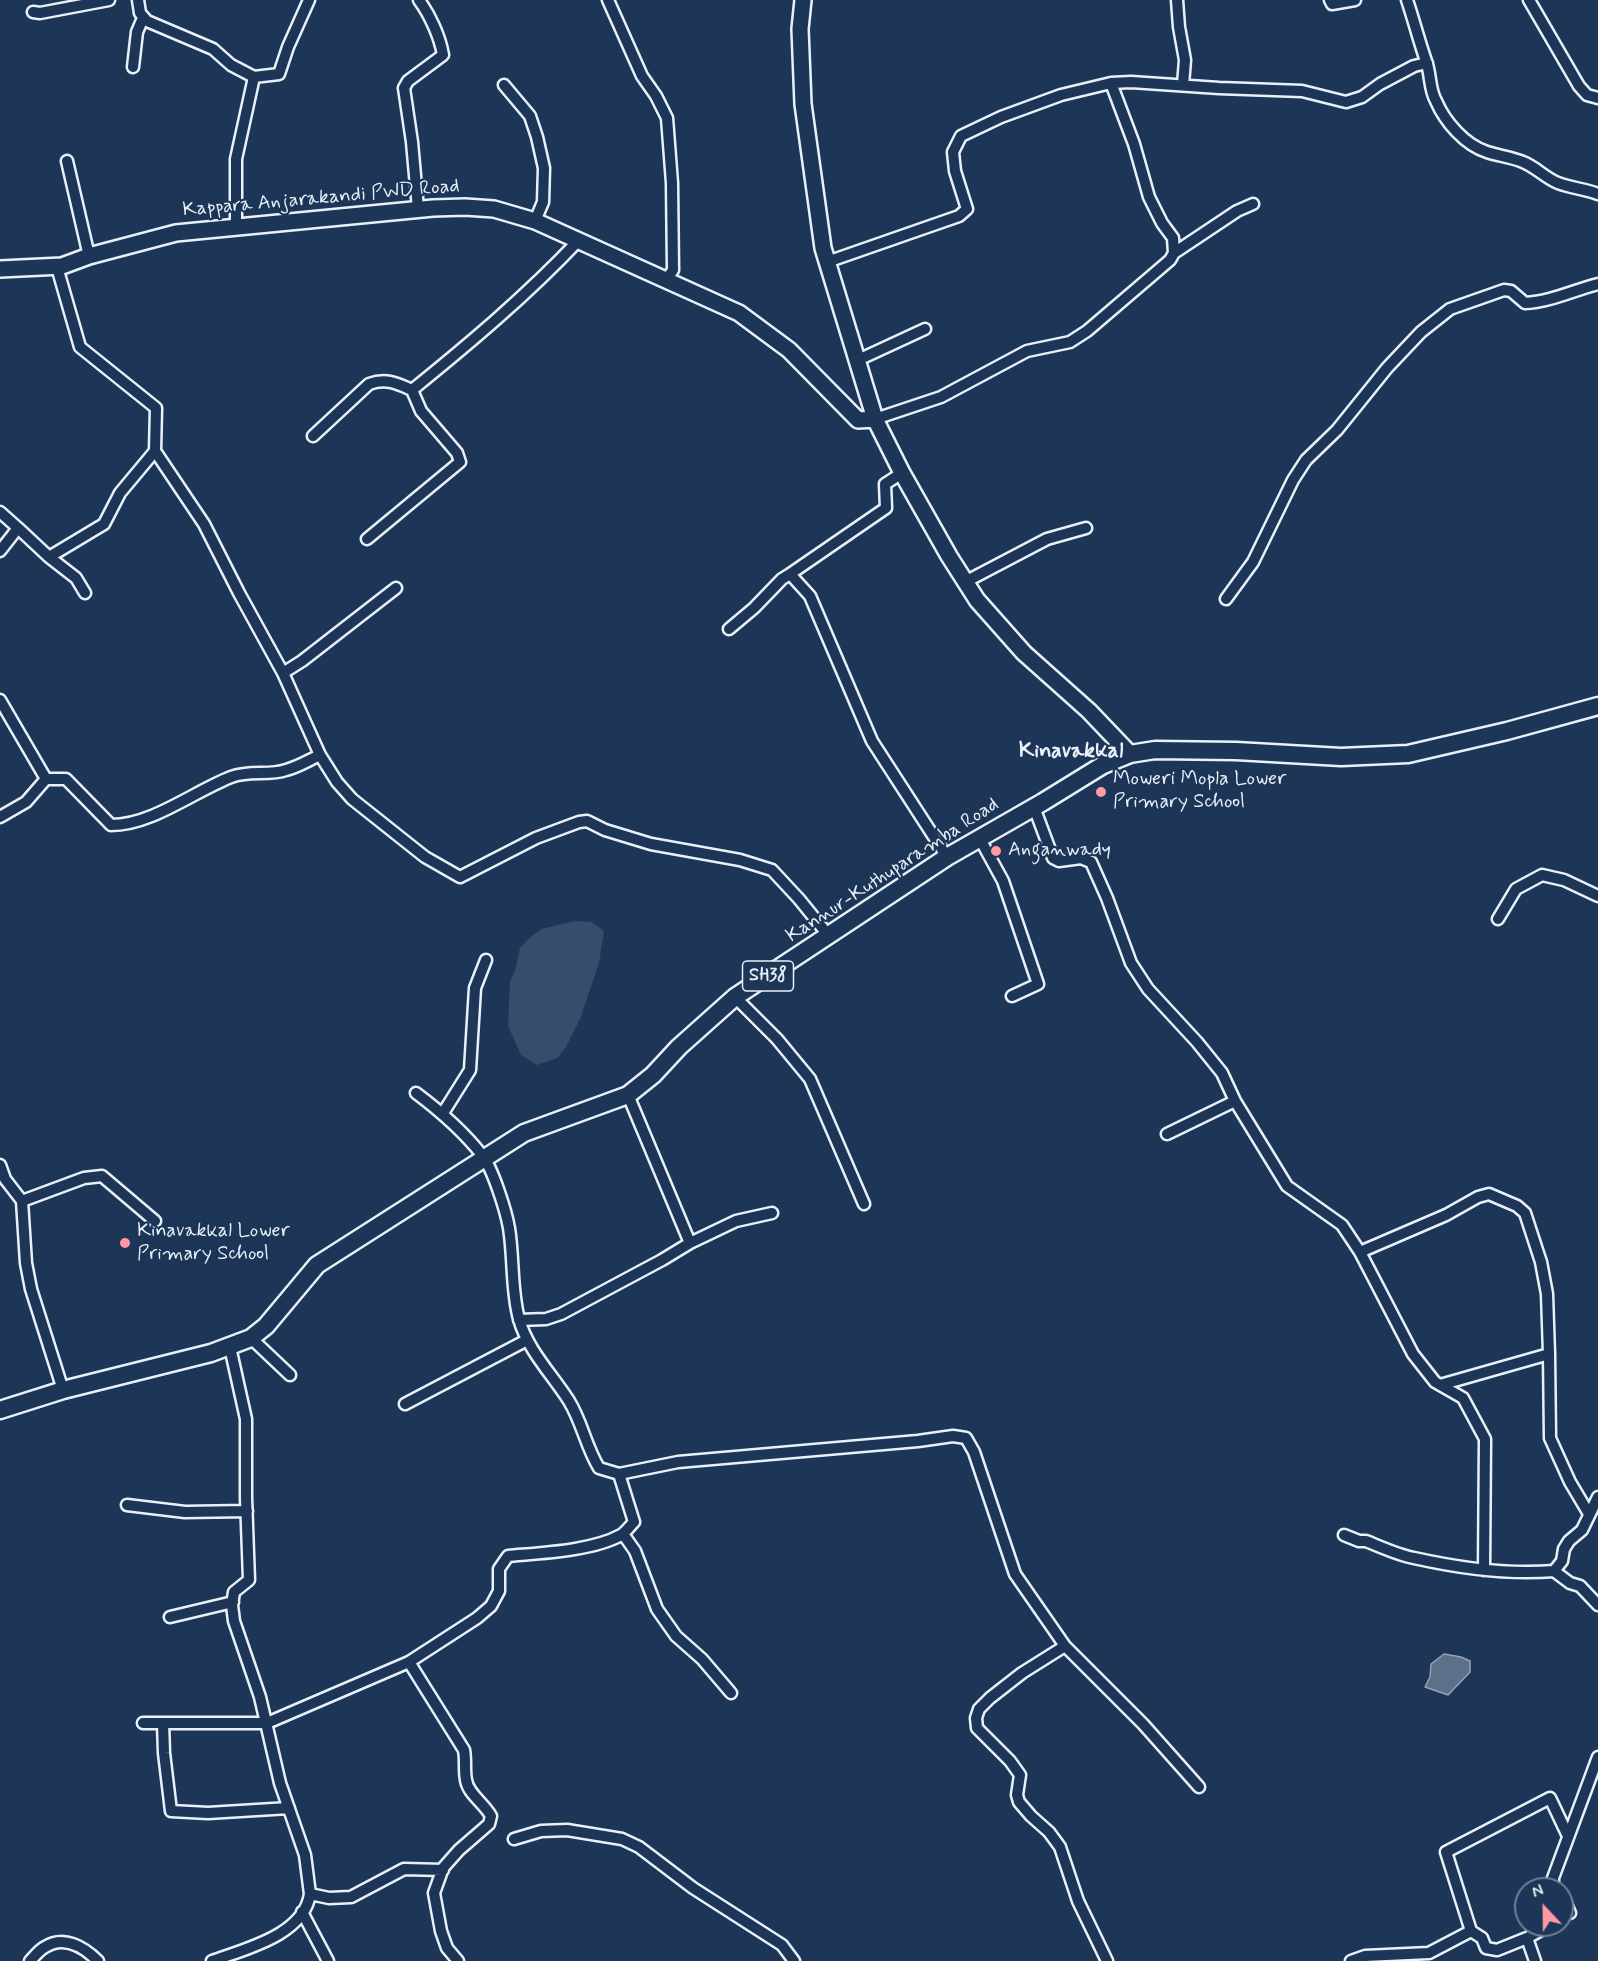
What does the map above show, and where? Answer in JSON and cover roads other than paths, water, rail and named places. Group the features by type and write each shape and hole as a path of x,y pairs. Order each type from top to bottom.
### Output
{"main road":[{"path":"803,0 800,29 802,105 823,248 875,419 902,473 977,600 1023,653 1089,711 1130,754"},
{"name":"Kappara Anjarakandi PWD Road","path":"0,269 57,267 176,233 418,209 465,207 494,209 535,221 739,313 789,350 858,420 875,419"},
{"name":"Kannur-Kuthuparamba Road","path":"0,1410 63,1390 230,1347 251,1338 266,1326 317,1265 524,1133 628,1095 653,1075 679,1047 735,997 947,857 1103,765 1130,754 1155,750 1236,751 1341,757 1408,754 1507,731 1598,706"}],"street":[{"path":"33,12 40,13 109,0"},
{"path":"133,67 138,32 143,18 138,0"},
{"path":"143,18 151,24 213,49 231,65 254,77 279,74 288,47 309,0"},
{"path":"418,209 404,88 408,81 443,55 442,46 430,18 419,0"},
{"path":"608,0 638,68 667,118 672,183 673,270 667,279"},
{"path":"1177,0 1185,60 1184,85"},
{"path":"1330,0 1332,4 1355,0"},
{"path":"1407,0 1418,34 1420,50 1427,63 1430,86 1445,118 1480,149 1531,165 1544,176 1559,183 1598,194"},
{"path":"1529,0 1579,86 1587,95 1598,98"},
{"path":"827,262 959,216 967,209 955,171 953,152 961,136 1001,117 1061,95 1112,83 1131,82 1302,91 1346,102 1362,97 1380,84 1414,66 1427,63"},
{"path":"236,226 236,159 254,77"},
{"path":"1112,83 1134,144 1149,197 1162,223 1173,238 1174,253"},
{"path":"504,85 530,116 540,148 544,168 543,202 535,221"},
{"path":"67,161 89,256"},
{"path":"875,419 941,397 1027,351 1070,342 1087,331 1170,260 1174,253 1237,211 1253,204"},
{"path":"412,390 470,344 547,274 578,241"},
{"path":"57,267 80,347 156,408 156,451 204,524 283,672 320,755 337,782 352,799 425,857 460,877 536,838 587,821 605,830 651,844 740,860 772,870 829,936"},
{"path":"1226,599 1253,562 1293,480 1306,460 1337,429 1421,332 1450,309 1504,290 1511,291 1525,303 1535,303 1598,284"},
{"path":"858,360 925,329"},
{"path":"312,436 369,384 391,381 412,390 421,411 457,453 460,462 367,539"},
{"path":"49,557 104,524 120,493 156,451"},
{"path":"729,628 744,617 782,579 886,508 891,503 885,484 902,473"},
{"path":"0,512 49,557 76,578 86,593"},
{"path":"0,551 18,528"},
{"path":"965,582 1047,539 1086,528"},
{"path":"790,574 810,596 872,741 947,857"},
{"path":"283,672 302,661 396,588"},
{"path":"0,700 46,779"},
{"path":"0,817 26,802 46,779 66,779 111,825 128,825 233,776 253,772 285,771 320,755"},
{"path":"1034,807 1053,858 1059,861 1080,858 1091,862 1131,963 1148,989 1191,1035 1222,1073 1235,1101 1287,1186 1342,1225 1360,1252 1413,1354 1435,1382 1463,1398 1485,1439 1484,1570"},
{"path":"980,838 1003,881 1038,984 1012,996"},
{"path":"1498,919 1516,889 1542,874 1564,880 1598,896"},
{"path":"443,1113 470,1070 475,988 486,960"},
{"path":"735,997 777,1039 810,1079 864,1204"},
{"path":"416,1093 443,1113 484,1157 495,1182 509,1228 513,1290 519,1320 527,1340 571,1404 590,1453 599,1468 619,1474 678,1462 918,1442 953,1436 966,1438 974,1452 1015,1574 1065,1646 1143,1724 1199,1787"},
{"path":"628,1095 690,1243"},
{"path":"1167,1134 1235,1101"},
{"path":"0,1165 5,1179 22,1201 30,1288 63,1390"},
{"path":"22,1201 84,1178 102,1176 155,1221"},
{"path":"1360,1252 1489,1194 1517,1206 1525,1213 1541,1262 1547,1294 1550,1438 1570,1482 1589,1514"},
{"path":"519,1320 546,1319 561,1314 690,1243 736,1221 772,1212"},
{"path":"251,1338 290,1375"},
{"path":"405,1404 527,1340"},
{"path":"212,1961 280,1935 309,1905 310,1894 305,1855 280,1783 267,1723 234,1621 232,1602 234,1592 249,1580 246,1419 230,1347"},
{"path":"1440,1384 1549,1354"},
{"path":"143,1723 267,1723 409,1662 477,1618 491,1606 499,1591 499,1569 508,1556 600,1543 623,1534 634,1521 619,1474"},
{"path":"1554,1571 1562,1561 1564,1549 1569,1541 1582,1530 1598,1497"},
{"path":"127,1504 185,1512 247,1511"},
{"path":"623,1534 635,1551 657,1609 676,1636 702,1659 732,1693"},
{"path":"1344,1535 1412,1558 1484,1570 1554,1571 1570,1583 1580,1586 1598,1605"},
{"path":"170,1617 232,1602"},
{"path":"1065,1646 1022,1673 990,1698 979,1709 976,1718 977,1728 1010,1761 1020,1775 1017,1795 1019,1802 1049,1832 1060,1847 1078,1901 1107,1961"},
{"path":"409,1662 464,1750 466,1780 471,1791 487,1808 491,1816 489,1824 459,1850 443,1870 434,1893 441,1931 447,1948 458,1961"},
{"path":"163,1723 171,1810 183,1813 208,1813 289,1808"},
{"path":"1557,1877 1568,1836 1598,1757"},
{"path":"1535,1961 1527,1938 1497,1950 1490,1950 1486,1948 1482,1938 1471,1930 1446,1852 1550,1798 1568,1836"},
{"path":"514,1839 541,1831 567,1830 622,1839 639,1847 693,1888 782,1945 794,1961"},
{"path":"310,1894 329,1898 351,1897 404,1869 443,1870"},
{"path":"303,1912 328,1961"},
{"path":"1351,1961 1365,1956 1430,1953 1471,1930"},
{"path":"30,1961 45,1946 67,1941 86,1950 98,1961"}],"place":[{"name":"Moweri Mopla Lower Primary School","path":"1101,792"},
{"name":"Anganwady","path":"996,851"},
{"name":"Kinavakkal Lower Primary School","path":"125,1243"}],"district":[{"name":"Kinavakkal","path":"1071,752"}]}
